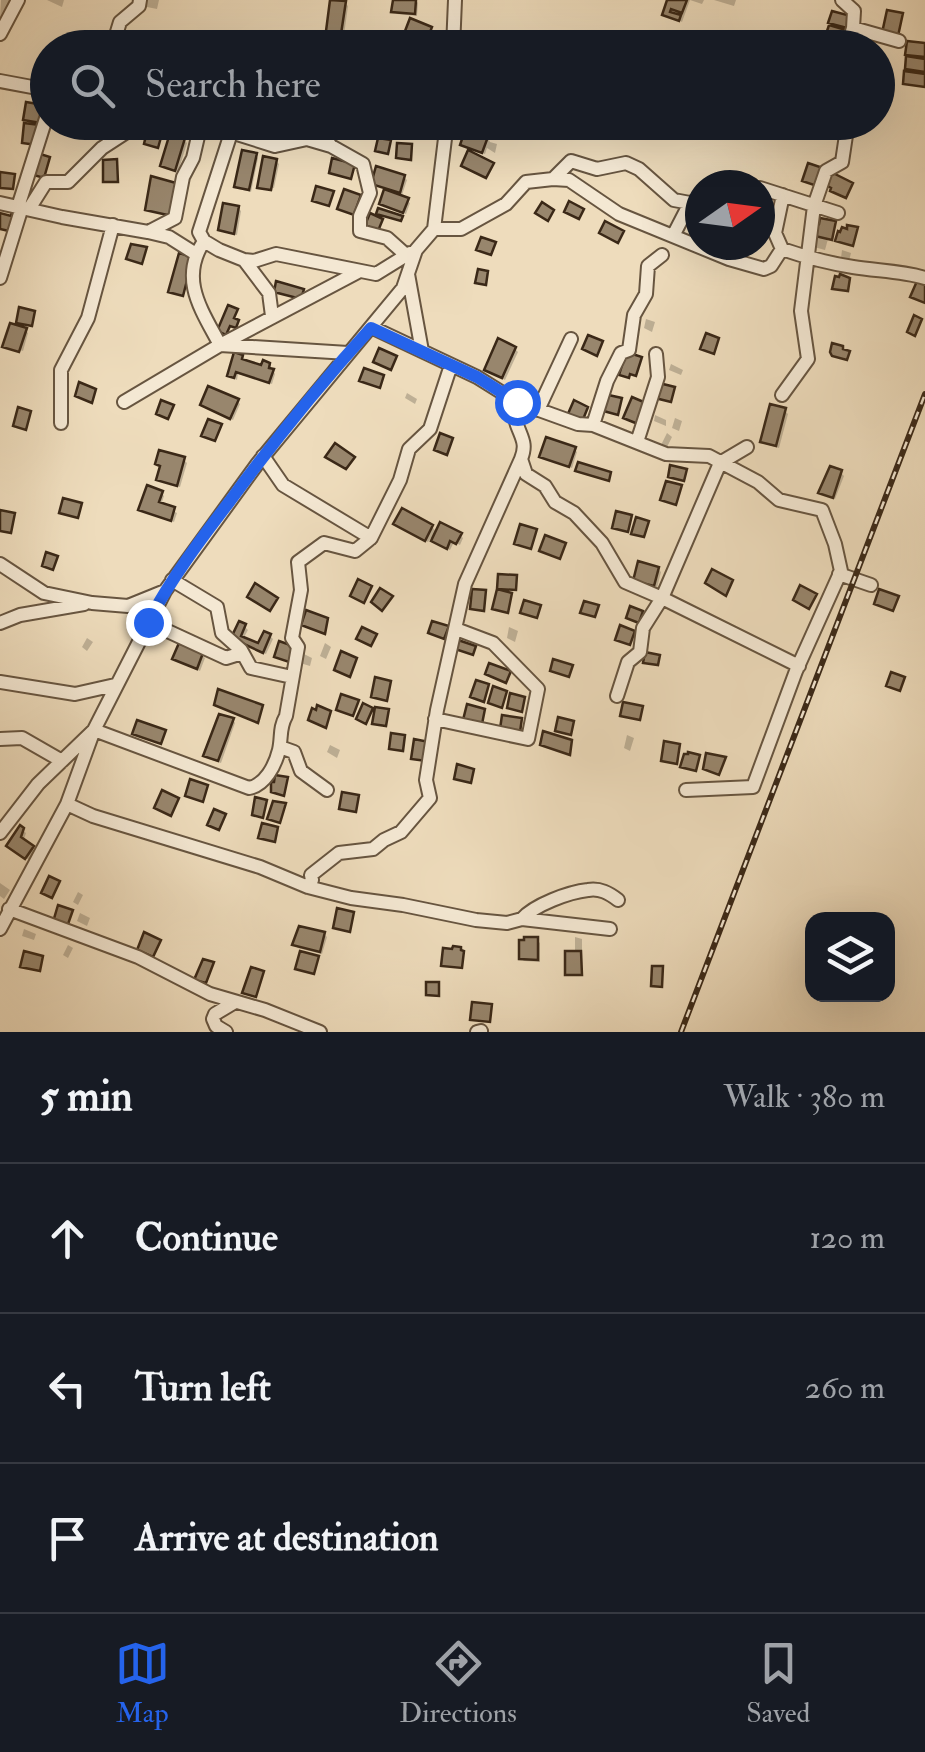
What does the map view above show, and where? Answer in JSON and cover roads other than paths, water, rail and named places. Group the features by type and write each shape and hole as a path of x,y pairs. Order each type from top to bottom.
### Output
{"street":[{"path":"0,34 18,0"},
{"path":"118,30 140,0"},
{"path":"454,30 455,0"},
{"path":"842,0 855,6 852,28 859,30"},
{"path":"895,40 899,41"},
{"path":"0,81 30,87"},
{"path":"0,278 41,140"},
{"path":"23,208 46,182 68,182 114,140"},
{"path":"148,232 175,218 182,177 197,140"},
{"path":"229,140 199,232 204,240 244,260 276,254 376,274 411,252 434,229 445,140"},
{"path":"255,140 275,146 303,140"},
{"path":"275,146 278,140"},
{"path":"311,140 363,164 370,192 360,216 360,231 386,238 411,252"},
{"path":"327,140 331,146"},
{"path":"782,395 808,359 801,312 814,206 826,171 842,162 845,140"},
{"path":"553,179 571,161 596,169 626,163 639,169 674,200 685,201"},
{"path":"434,229 461,229 506,204 526,182 553,179 569,180 619,214 729,259 764,269 771,266 782,249"},
{"path":"775,193 838,213"},
{"path":"783,195 775,233 782,249 851,267 925,278"},
{"path":"0,203 168,237 196,254"},
{"path":"674,236 685,218"},
{"path":"60,423 61,370 88,318 113,225"},
{"path":"204,240 194,257 194,297 220,344"},
{"path":"0,930 67,804 94,730 168,586 263,456 402,288 411,252"},
{"path":"593,424 606,380 620,353 629,350 634,315 646,294 648,266 662,255"},
{"path":"244,260 269,293 272,316"},
{"path":"124,402 220,344 358,272"},
{"path":"408,272 422,351"},
{"path":"371,328 538,410 578,424 593,424 666,454 709,456 758,482 779,500 822,510 835,544 839,574 753,787 686,790"},
{"path":"538,410 571,338"},
{"path":"220,344 348,353"},
{"path":"636,442 658,377 656,354"},
{"path":"94,730 249,788 260,786 280,747 298,647 292,638 301,590 298,562 324,544 354,551 371,538 400,480 409,449 430,428 451,365"},
{"path":"308,887 311,875 332,858 350,850 374,849 376,844 401,832 430,798 426,780 465,584 525,448 510,398"},
{"path":"618,696 628,662 640,652 643,628 662,598 720,462 747,448"},
{"path":"263,456 283,485 371,538"},
{"path":"520,459 526,474 545,486 555,502 574,512 602,543 625,582 799,666"},
{"path":"0,564 44,593 92,602 128,606 168,586 217,607 222,633 242,653 250,668 292,677"},
{"path":"839,574 871,585"},
{"path":"0,624 20,615 92,602"},
{"path":"148,622 226,658 242,653"},
{"path":"436,719 528,739 538,689 492,643 456,629"},
{"path":"0,682 74,694 115,685"},
{"path":"0,833 38,784 94,730"},
{"path":"0,739 22,738 62,761"},
{"path":"280,747 294,752 301,771 327,790"},
{"path":"67,804 93,816 260,867 308,887 487,922 514,922 542,905 588,890 607,892 618,900"},
{"path":"9,910 138,957 210,994 320,1032"},
{"path":"522,919 610,929"},
{"path":"226,1032 213,1019 235,1002"}],"railway":[{"path":"681,1032 925,394"}]}
